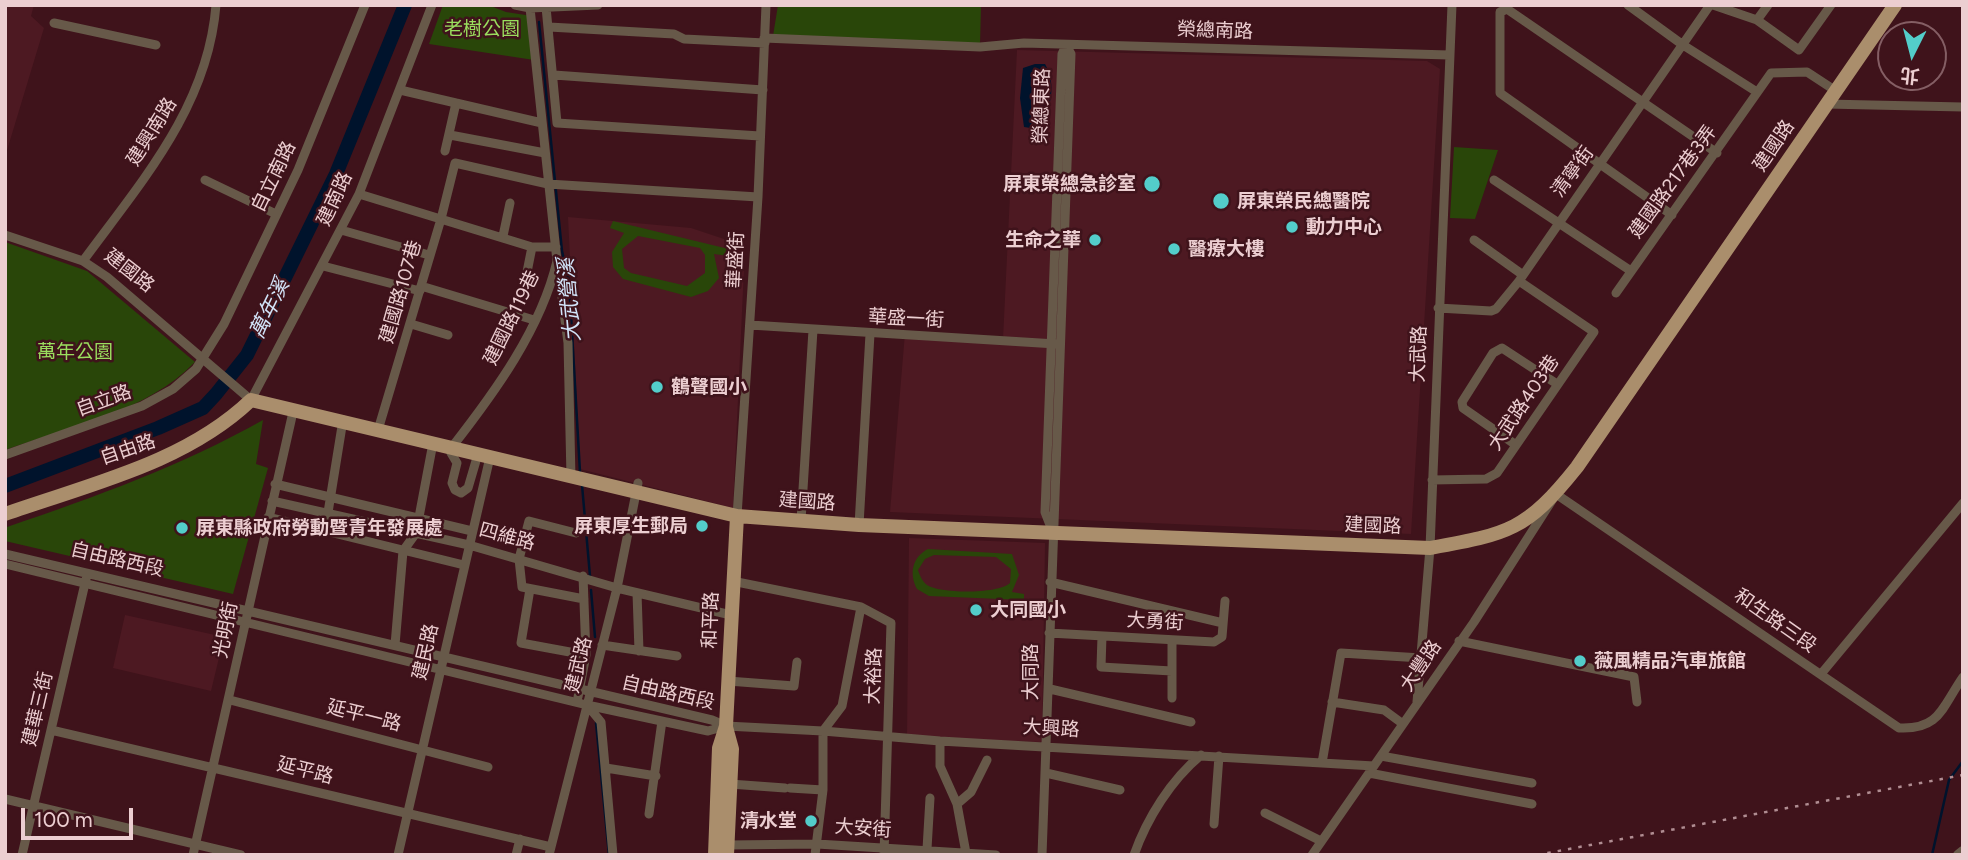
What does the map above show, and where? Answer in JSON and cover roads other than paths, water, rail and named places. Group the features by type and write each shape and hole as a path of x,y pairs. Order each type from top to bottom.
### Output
{"main road":[{"name":"建國路","path":"251,400 293,412 344,420 578,480 637,489 737,516 859,525 1430,548 1509,531 1531,517 1556,494 1895,5"},
{"name":"自由路","path":"5,514 182,452 233,417 251,400"},
{"name":"和平路","path":"715,855 719,748 726,726 737,516"},
{"name":"和平路","path":"726,726 732,749 728,850"}],"street":[{"name":"建興南路","path":"83,261 162,154 192,102 206,62 216,5"},
{"name":"自立南路","path":"204,359 313,135 365,5"},
{"name":"建南路","path":"251,400 359,194 432,5"},
{"path":"515,5 530,8 598,5"},
{"name":"華盛街","path":"737,516 758,197 766,5"},
{"name":"大武路","path":"1417,704 1430,548 1452,5"},
{"path":"1628,5 1683,45 1757,92"},
{"path":"1712,5 1757,20 1799,50 1831,5"},
{"name":"清寧街","path":"1438,307 1491,311 1521,278 1712,5"},
{"path":"1757,20 1768,5"},
{"path":"546,7 554,75 549,118"},
{"name":"建國路119巷","path":"452,447 503,378 551,286 557,261 545,153 549,118 530,8"},
{"path":"1672,215 1500,93 1500,16 1503,8 1717,153"},
{"path":"54,23 156,45"},
{"name":"榮總南路","path":"549,27 674,34 684,39 980,47 1024,43 1449,55"},
{"name":"榮總東路","path":"1053,531 1056,512 1054,416 1064,115 1071,54 1066,45"},
{"name":"建國路217巷3弄","path":"1616,293 1771,73 1807,72 1836,92"},
{"path":"554,75 763,90"},
{"path":"400,90 456,103 549,118 760,136"},
{"path":"445,151 456,103"},
{"path":"1826,104 1963,107"},
{"name":"榮總東路","path":"1058,289 1068,171 1064,115"},
{"path":"450,135 545,153"},
{"name":"建國路107巷","path":"378,430 441,219 454,163 548,184"},
{"path":"205,180 276,214"},
{"path":"1494,180 1631,271"},
{"path":"548,184 758,197"},
{"path":"359,194 532,247 556,247"},
{"path":"503,236 510,203"},
{"path":"341,230 429,256"},
{"name":"建國路","path":"5,235 83,261 107,277 251,400"},
{"path":"1474,240 1521,278"},
{"path":"525,282 532,247"},
{"path":"557,261 568,343 578,480"},
{"path":"323,266 421,288 534,320"},
{"name":"大武路403巷","path":"1432,480 1492,477 1594,332 1521,278"},
{"path":"411,324 447,335"},
{"name":"華盛一街","path":"750,325 1056,344"},
{"path":"801,521 813,330"},
{"path":"859,525 870,334"},
{"path":"1516,445 1463,408 1462,402 1493,352 1502,348 1557,384"},
{"name":"自立路","path":"5,455 142,406 173,389 204,359"},
{"name":"光明街","path":"193,855 293,412"},
{"path":"325,531 344,420"},
{"path":"395,646 403,551 416,533 433,443"},
{"path":"452,447 450,453 457,463 452,487 461,493 468,488 484,456"},
{"name":"建民路","path":"398,855 472,531 484,456"},
{"name":"四維路","path":"275,484 472,531"},
{"name":"建武路","path":"550,851 617,588 637,489"},
{"name":"大豐路","path":"1312,855 1417,704 1556,494"},
{"name":"和生路三段","path":"1556,494 1899,727 1920,729 1933,723 1963,677"},
{"name":"四維路","path":"272,501 468,545 617,588 731,615"},
{"path":"1821,674 1963,503"},
{"name":"四維路","path":"268,517 464,565"},
{"path":"576,533 529,521 519,559 522,587 584,598"},
{"name":"大同路","path":"1042,855 1050,689 1053,531"},
{"name":"自由路西段","path":"5,554 88,571 591,694 712,720 726,726"},
{"name":"自由路西段","path":"5,564 587,705 708,731 726,726"},
{"name":"建華三街","path":"22,855 88,571"},
{"path":"577,702 586,655 584,598 588,578"},
{"name":"大裕路","path":"732,581 862,607 888,619 893,629 884,852"},
{"path":"1050,582 1223,623 1225,601"},
{"path":"530,589 521,643 586,655"},
{"path":"636,593 639,651"},
{"path":"815,855 823,790 823,731 842,706 862,607"},
{"name":"大勇街","path":"1049,633 1214,642 1222,637 1223,623"},
{"path":"1102,636 1101,667 1172,671"},
{"path":"1172,640 1172,698"},
{"path":"1459,641 1634,677 1637,702"},
{"path":"602,645 677,656"},
{"path":"1322,762 1341,653 1421,658"},
{"path":"728,681 794,686 797,662"},
{"path":"1050,689 1191,722"},
{"name":"延平一路","path":"230,700 488,767"},
{"path":"1332,702 1384,710 1403,724"},
{"path":"587,705 601,722 614,855"},
{"path":"649,814 662,721"},
{"name":"大興路","path":"726,726 1322,762 1372,769 1532,804"},
{"name":"延平路","path":"51,730 520,839 550,851"},
{"path":"940,741 940,766 957,804 966,853"},
{"path":"1134,855 1142,832 1183,770 1201,755"},
{"path":"1381,755 1532,783"},
{"path":"1214,824 1219,756"},
{"path":"957,804 971,792 987,760"},
{"path":"606,768 656,776"},
{"path":"1046,773 1120,790"},
{"path":"730,784 823,790"},
{"path":"5,799 241,855"},
{"path":"928,849 930,799"},
{"path":"1265,813 1321,841"},
{"path":"516,855 520,839"},
{"name":"大安街","path":"728,850 817,844 850,850 884,852 928,849 996,855"},
{"path":"1958,855 1963,851"}],"water":[{"path":"1045,64 1051,80 1049,106 1037,129 1024,127 1020,98 1023,68"}],"waterway":[{"name":"萬年溪","path":"5,486 158,428 203,408 216,394 247,355 336,174 405,5"},
{"name":"大武營溪","path":"539,22 562,251 569,281 580,472"},
{"name":"大武營溪","path":"582,485 590,576"},
{"name":"大武營溪","path":"591,590 595,637"},
{"name":"大武營溪","path":"596,723 609,855"},
{"path":"1932,855 1949,780 1963,761"}],"railway":[{"path":"1537,855 1963,775"}],"place":[{"name":"屏東榮總急診室","path":"1152,184"},
{"name":"屏東榮民總醫院","path":"1221,201"},
{"name":"動力中心","path":"1292,227"},
{"name":"生命之華","path":"1095,240"},
{"name":"醫療大樓","path":"1174,249"},
{"name":"鶴聲國小","path":"657,387"},
{"name":"屏東厚生郵局","path":"702,526"},
{"name":"屏東縣政府勞動暨青年發展處","path":"182,528"},
{"name":"大同國小","path":"976,610"},
{"name":"薇風精品汽車旅館","path":"1580,661"},
{"name":"清水堂","path":"811,821"}],"park label":[{"name":"老樹公園","path":"482,29"},
{"name":"萬年公園","path":"75,352"}]}
